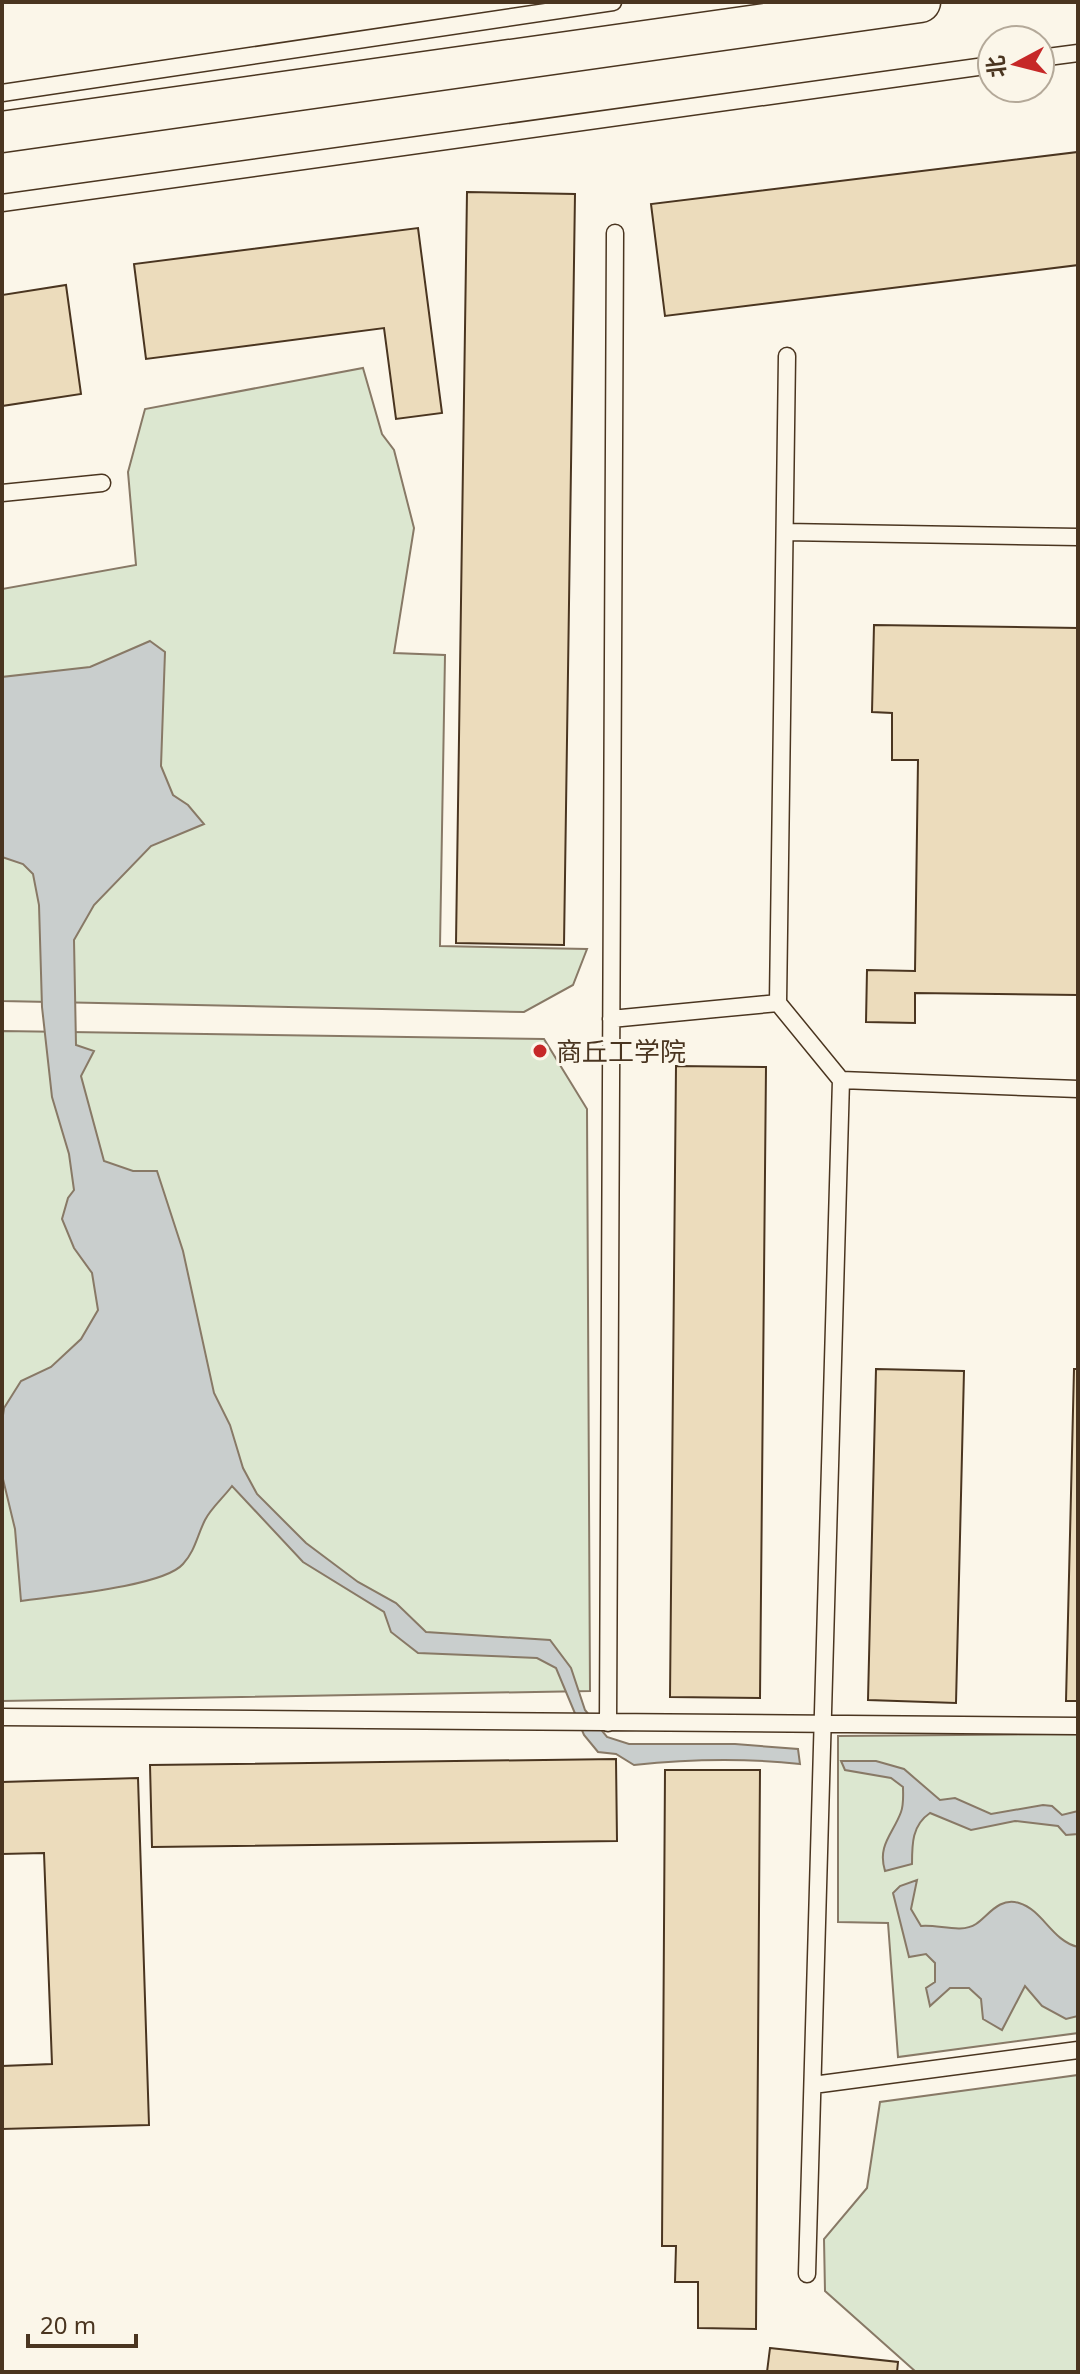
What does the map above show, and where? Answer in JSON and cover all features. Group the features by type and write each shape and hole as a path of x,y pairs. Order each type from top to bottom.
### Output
{"street":[{"path":"2,132 920,2"}],"lane":[{"path":"2,93 613,2"},
{"path":"1056,56 1078,53"},
{"path":"2,203 976,67"},
{"path":"608,1723 615,233"},
{"path":"787,356 778,1003 841,1080 807,2274"},
{"path":"2,493 102,483"},
{"path":"785,532 1078,537"},
{"path":"611,1019 778,1003"},
{"path":"841,1080 1078,1089"},
{"path":"2,1717 1078,1726"},
{"path":"813,2085 1078,2050"}],"green space":[{"path":"363,368 382,434 394,450 414,528 394,653 445,655 440,946 587,949 573,985 524,1012 2,1001 2,589 136,565 128,472 145,409"},
{"path":"2,1031 544,1039 587,1109 590,1691 2,1701"},
{"path":"1078,1734 1078,2033 898,2057 888,1923 838,1922 838,1736"},
{"path":"1078,2075 1078,2372 916,2372 825,2291 824,2239 867,2188 880,2102"}],"shaded area":[{"path":"150,641 165,652 161,766 173,795 188,805 204,824 151,846 94,905 74,940 76,1045 94,1051 81,1076 104,1161 133,1171 157,1171 183,1251 214,1393 230,1425 243,1468 257,1494 306,1543 358,1582 396,1603 426,1632 550,1640 571,1668 585,1710 607,1737 629,1744 735,1744 798,1749 800,1764 717,1760 634,1765 616,1754 598,1752 584,1735 556,1668 537,1658 418,1653 391,1632 384,1612 303,1562 232,1486 208,1516 187,1559 172,1572 132,1584 21,1601 15,1529 2,1475 4,1408 21,1381 51,1367 81,1339 98,1310 92,1273 74,1248 62,1219 68,1198 74,1190 69,1154 52,1097 42,1007 39,905 33,874 23,864 2,857 2,677 90,667"},
{"path":"841,1761 876,1761 904,1769 940,1800 955,1798 991,1814 1043,1805 1052,1806 1062,1815 1078,1811 1078,1834 1066,1835 1058,1826 1015,1821 971,1830 930,1813 916,1829 912,1864 885,1871 884,1847 902,1809 903,1787 891,1778 845,1770"},
{"path":"917,1880 911,1909 921,1926 970,1927 1000,1905 1012,1902 1035,1912 1061,1939 1078,1947 1078,2016 1066,2019 1042,2006 1025,1986 1002,2030 983,2019 981,1999 969,1988 950,1988 930,2006 926,1988 935,1982 935,1963 926,1954 909,1957 893,1893 900,1886"}],"building":[{"path":"1078,152 1078,265 665,316 651,204"},
{"path":"467,192 575,194 564,945 456,943"},
{"path":"418,228 442,413 396,419 384,328 146,359 134,264"},
{"path":"66,285 81,394 2,406 2,295"},
{"path":"874,625 1078,628 1078,995 915,993 915,1023 866,1022 867,970 915,971 918,760 892,760 892,713 872,712"},
{"path":"676,1066 766,1067 760,1698 670,1697"},
{"path":"876,1369 964,1371 956,1703 868,1700"},
{"path":"1074,1369 1078,1369 1078,1701 1066,1701"},
{"path":"616,1759 617,1841 152,1847 150,1765"},
{"path":"665,1770 760,1770 756,2329 698,2328 698,2282 675,2282 676,2246 662,2246"},
{"path":"138,1778 149,2125 2,2129 2,2066 52,2064 44,1853 2,1854 2,1782"},
{"path":"770,2348 898,2362 897,2372 767,2372"}],"place":[{"name":"商丘工学院","path":"540,1051"}]}
